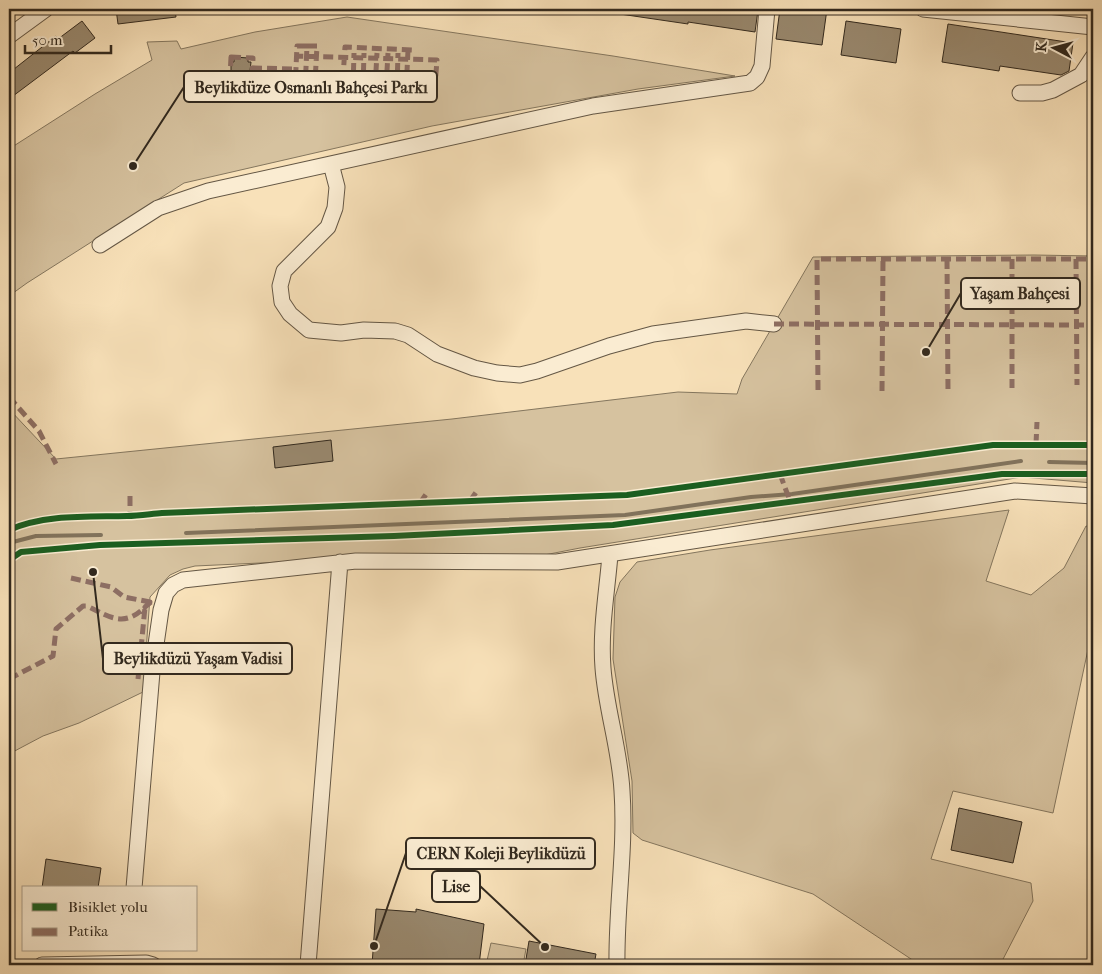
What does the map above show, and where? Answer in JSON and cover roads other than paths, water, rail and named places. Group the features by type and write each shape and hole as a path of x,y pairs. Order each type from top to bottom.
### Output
{"street":[{"path":"9,36 46,9"},
{"path":"100,245 158,208 208,191 593,106 750,82 758,77 762,66 767,9"},
{"path":"923,9 1093,27"},
{"path":"1020,93 1042,93 1053,90 1081,75 1093,57"},
{"path":"331,164 337,187 335,208 328,227 284,270 280,286 282,302 298,322 309,330 341,333 364,330 394,330 408,335 437,354 474,368 520,375 653,334 746,321 774,324"},
{"path":"134,886 152,672 161,610 166,593 173,585 183,580 340,562 557,562 1014,491 1093,496"},
{"path":"610,555 602,641 603,669 622,791 621,859 616,939 617,965"},
{"path":"308,965 340,562"},
{"path":"42,965 129,961 153,965"}],"waterway":[{"path":"186,533 625,515 751,497 792,494 1021,461"},
{"path":"1049,462 1093,463"},
{"path":"9,543 36,536 101,535"}],"place":[{"name":"Beylikdüze Osmanlı Bahçesi Parkı","path":"133,166"},
{"name":"Yaşam Bahçesi","path":"926,352"},
{"name":"Beylikdüzü Yaşam Vadisi","path":"93,572"},
{"name":"CERN Koleji Beylikdüzü","path":"374,946"},
{"name":"Lise","path":"545,947"}]}
